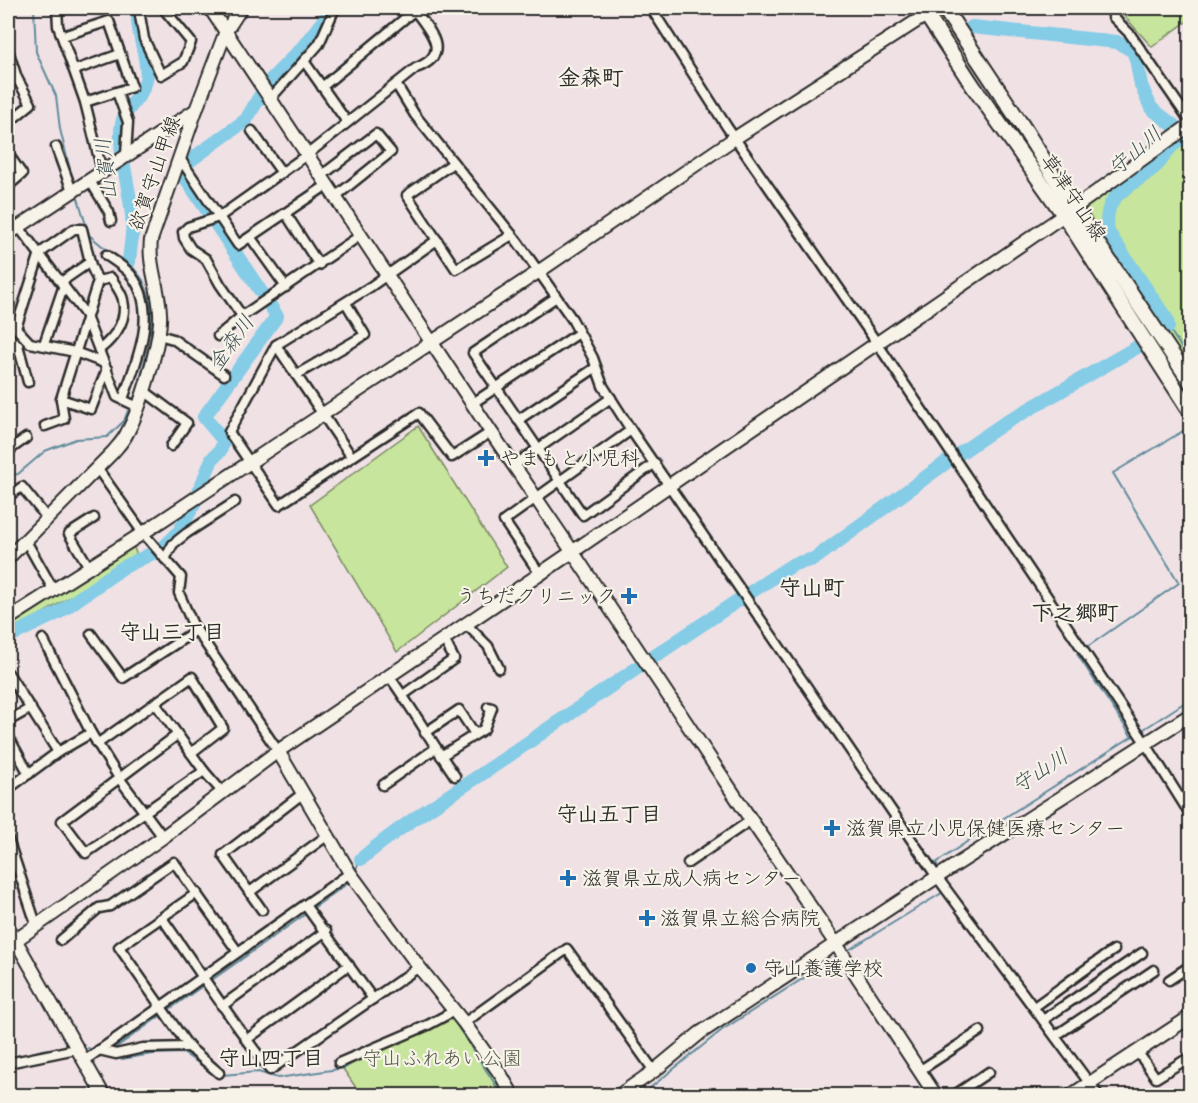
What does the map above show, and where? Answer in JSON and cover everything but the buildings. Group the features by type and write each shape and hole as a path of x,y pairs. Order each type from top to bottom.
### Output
{"main road":[{"name":"草津守山線","path":"944,8 1025,130 1068,211 1191,411"},
{"name":"草津守山線","path":"928,10 973,86 1068,211 1191,381"}],"street":[{"path":"57,8 58,26 85,102 102,171"},
{"path":"143,8 139,10 144,39 160,75 183,62 191,42 163,8"},
{"path":"210,8 513,466 572,550 936,1095"},
{"name":"欲賀守山甲線","path":"8,555 26,541 122,441 138,407 159,335 160,310 150,248 154,226 195,110 226,32 241,8"},
{"path":"270,99 320,44 335,8"},
{"path":"651,8 735,138 877,343 1191,814"},
{"path":"242,316 220,284 207,259 191,249 183,232 188,227 219,217 308,154 416,68 431,60 437,43 414,9 322,87"},
{"path":"8,619 143,533 538,272 928,10"},
{"path":"8,11 8,19"},
{"path":"16,940 163,837 278,751 877,343 1189,124 1130,33 1113,17"},
{"path":"63,36 109,21 132,87 85,102"},
{"path":"8,50 17,78 32,104 8,123"},
{"path":"75,70 120,54"},
{"path":"304,61 347,122"},
{"path":"8,84 17,78"},
{"path":"396,84 415,115 512,235 538,272 579,333 593,358 595,368 610,398 631,430 937,877 1099,1095"},
{"path":"117,92 128,122 126,155"},
{"path":"138,407 117,397 86,316 40,253 11,229 195,110"},
{"path":"252,131 282,173"},
{"path":"179,157 238,245 286,214 376,134 391,152 335,197"},
{"path":"56,147 72,191"},
{"path":"8,154 22,174 8,186"},
{"path":"453,163 407,195 456,269 512,235"},
{"path":"89,179 110,212 111,221"},
{"path":"286,214 319,265"},
{"path":"45,426 64,419 61,399 75,352 86,316 98,281 90,262 82,229 74,229 40,253 16,328 30,343 75,352 105,366"},
{"path":"218,336 242,316 361,235"},
{"path":"251,238 286,287"},
{"path":"437,240 346,303 276,345 229,432 279,505 419,412 452,457 491,432"},
{"path":"106,255 131,275 141,292 146,318 137,359 123,399"},
{"path":"44,344 63,284 90,262"},
{"path":"98,281 111,278 123,299 122,323 112,339 99,350"},
{"path":"555,298 473,353 583,515 655,463"},
{"path":"296,375 365,335 346,303"},
{"path":"473,404 579,333"},
{"path":"159,335 172,339 224,375"},
{"path":"8,336 18,345 28,382"},
{"path":"276,345 351,456"},
{"path":"61,399 91,409 105,366"},
{"path":"518,420 595,368"},
{"path":"143,390 187,423 171,447"},
{"path":"513,466 610,398"},
{"path":"540,574 504,521 561,483 631,430"},
{"path":"8,451 26,438"},
{"path":"97,468 143,533 181,577 179,593 193,625 278,751 350,873 419,968 464,1023 513,1095"},
{"path":"8,496 22,487 47,518"},
{"path":"165,559 173,544 235,502"},
{"path":"89,567 69,534 94,518"},
{"path":"26,541 53,589"},
{"path":"466,624 488,646 499,668"},
{"path":"91,634 123,678 192,633 193,625"},
{"path":"43,639 97,744 163,837"},
{"path":"403,695 454,659 444,639"},
{"path":"8,673 58,752"},
{"path":"389,676 418,716 425,733 455,776"},
{"path":"97,744 192,677 223,728 191,753"},
{"path":"156,703 204,771 223,792"},
{"path":"383,785 484,729 492,708 488,707"},
{"path":"8,721 31,708"},
{"path":"425,733 459,710 475,734"},
{"path":"618,1095 654,1071 700,1033 937,877 1191,715"},
{"path":"8,789 58,752 91,733"},
{"path":"177,735 62,821 86,853 204,771"},
{"path":"8,736 29,774"},
{"path":"262,909 223,855 302,795"},
{"path":"688,863 751,820"},
{"path":"250,891 328,835"},
{"path":"8,838 36,924"},
{"path":"61,940 99,908 110,906 174,862 238,952"},
{"path":"84,1061 350,873"},
{"path":"197,893 119,947 189,1047 219,1072"},
{"path":"305,905 373,999"},
{"path":"162,918 246,1040 270,1070 419,968"},
{"path":"8,927 104,1095"},
{"path":"222,1006 326,931"},
{"path":"464,1023 567,949 654,1071"},
{"path":"1034,1007 1064,986 1075,975 1114,950"},
{"path":"1043,1020 1142,953"},
{"path":"246,1040 349,965"},
{"path":"1169,980 1191,966"},
{"path":"1055,1036 1154,969"},
{"path":"339,1063 428,1025 454,1011"},
{"path":"1070,1095 1191,1017"},
{"path":"919,1071 980,1032"},
{"path":"99,1050 116,1054 143,1048 189,1047"},
{"path":"8,1064 76,1049"},
{"path":"1137,1051 1156,1078 1191,1057"},
{"path":"954,1095 989,1072"}],"green space":[{"path":"1117,8 1190,8 1190,19 1152,47"},
{"path":"1190,134 1190,369 1085,209"},
{"path":"418,426 507,567 397,652 310,505"},
{"path":"133,545 137,556 8,635 8,625"},
{"name":"守山ふれあい公園","path":"454,1011 513,1095 361,1095 339,1063"}],"waterway":[{"path":"34,8 36,52 56,96 60,129 72,178"},
{"name":"金森川","path":"8,637 58,613 122,568 163,548 179,532 194,504 212,459 220,451 224,441 204,417 277,316 181,171 188,162 246,120 267,84 302,48 326,17 328,8"},
{"name":"山賀川","path":"129,262 132,222 121,133 124,117 140,94 146,80 147,73 138,16"},
{"name":"金森川","path":"972,27 1117,42 1133,51 1141,85 1151,108 1186,135"},
{"path":"361,859 414,819 722,611 794,564 814,559 1003,424 1153,338 1168,327 1167,320 1108,232 1107,218 1109,207 1114,199 1148,173 1171,147 1190,133"},
{"path":"77,195 89,235 113,255 129,262 143,280 151,301 151,336 133,400"},
{"path":"8,249 11,269 8,289"},
{"name":"守山川","path":"1168,327 1190,361"},
{"path":"8,370 8,389"},
{"path":"8,476 18,474 45,451 76,439 107,437 124,421 130,405"},
{"name":"守山川","path":"1132,737 1077,654 1179,583 1113,473 1188,428"},
{"path":"1141,731 1190,699"},
{"name":"守山川","path":"940,870 936,863 1136,734"},
{"path":"354,873 361,859"},
{"name":"守山川","path":"945,878 950,888"},
{"path":"312,909 351,881"},
{"name":"守山川","path":"847,951 945,891"},
{"path":"209,982 307,913"},
{"name":"守山川","path":"653,1096 650,1088 722,1030 840,955"},
{"path":"167,1011 204,985"},
{"path":"111,1051 163,1014"},
{"name":"守山川","path":"436,1025 452,1018 503,1096"},
{"name":"守山川","path":"19,1057 42,1050 60,1048"},
{"name":"守山川","path":"101,1055 121,1059 153,1054 183,1053 212,1072"},
{"name":"守山川","path":"222,1075 258,1072 278,1078 345,1068 359,1059"}],"place":[{"name":"やまもと小児科","path":"486,458"},
{"name":"うちだクリニック","path":"629,596"},
{"name":"滋賀県立小児保健医療センター","path":"832,828"},
{"name":"滋賀県立成人病センター","path":"568,878"},
{"name":"滋賀県立総合病院","path":"647,918"},
{"name":"守山養護学校","path":"751,968"}],"district":[{"name":"金森町","path":"591,77"},
{"name":"守山町","path":"812,587"},
{"name":"下之郷町","path":"1075,612"},
{"name":"守山三丁目","path":"172,632"},
{"name":"守山五丁目","path":"609,814"},
{"name":"守山四丁目","path":"271,1058"}]}
